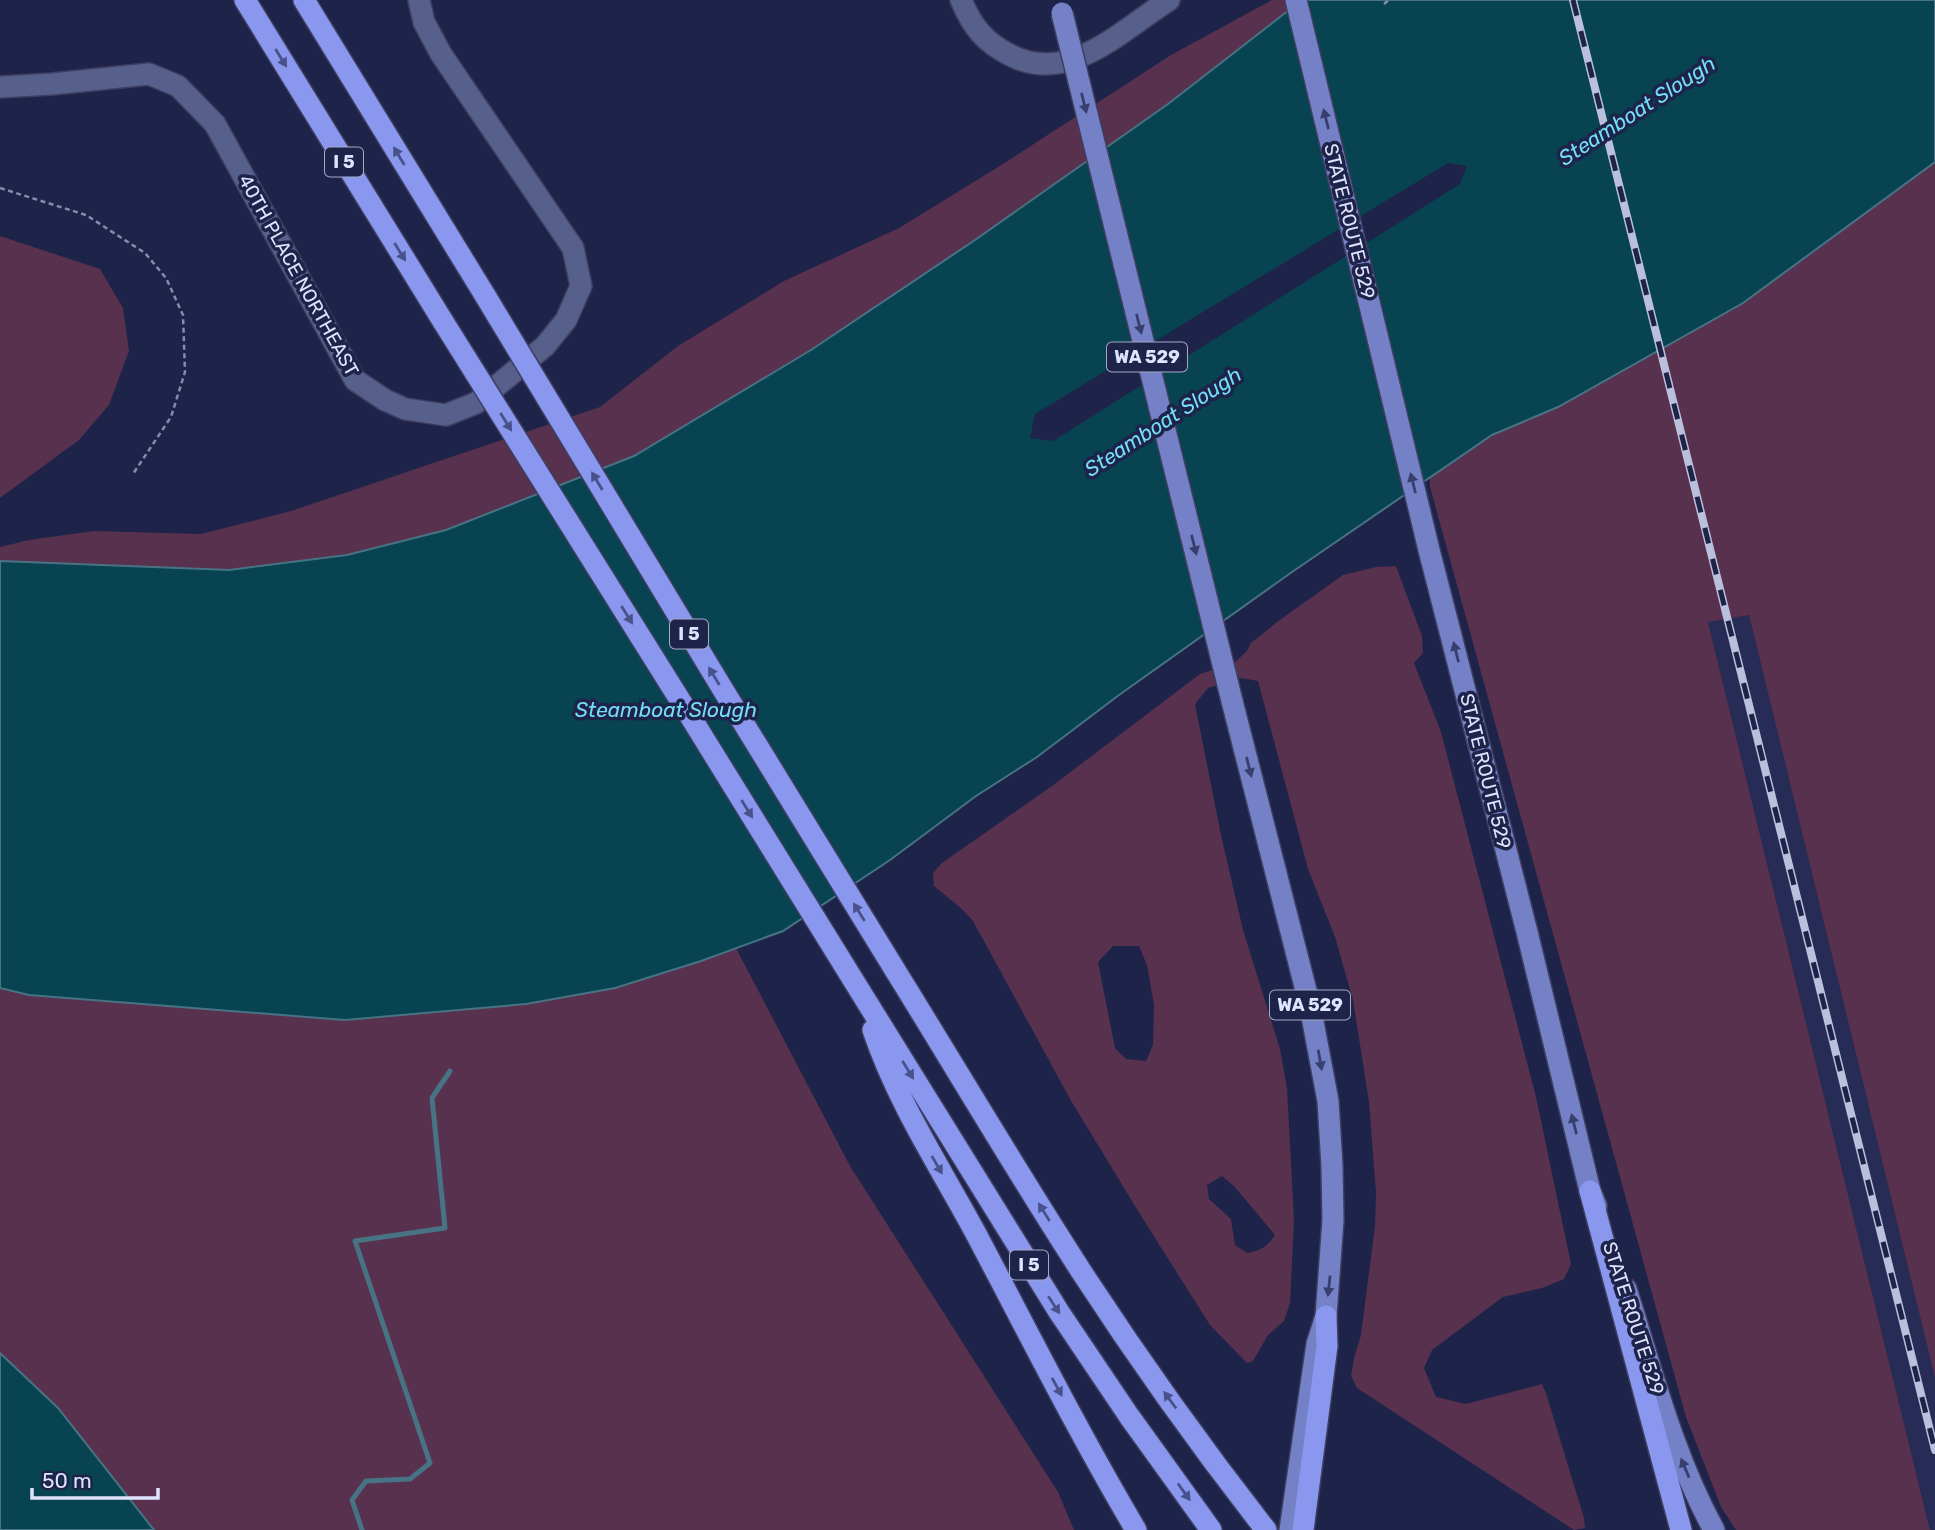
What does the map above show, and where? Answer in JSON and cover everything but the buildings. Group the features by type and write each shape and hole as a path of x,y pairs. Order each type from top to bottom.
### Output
{"highway":[{"name":"I 5","path":"245,0 1059,1312 1211,1530"},
{"name":"I 5","path":"304,0 715,676 1082,1272 1142,1361 1266,1530"},
{"path":"860,991 880,1052 918,1133 1136,1530"},
{"path":"1590,1191 1681,1530"},
{"path":"1303,1530 1327,1346 1326,1316"}],"main road":[{"name":"STATE ROUTE 529","path":"1297,0 1429,550 1590,1191 1616,1257 1673,1440 1714,1530"},
{"name":"WA 529","path":"1061,7 1280,895 1310,1006 1328,1101 1333,1220 1326,1316 1317,1344 1290,1530"}],"street":[{"name":"40TH PLACE NORTHEAST","path":"0,87 149,74 178,86 215,124 355,380 385,400 405,409 446,415 476,403 545,346 566,320 581,286 573,248 441,54 424,22 419,0"},
{"path":"961,0 969,19 992,46 1017,59 1047,64 1067,63 1104,45 1169,0"}],"path":[{"path":"1384,4 1389,0"},
{"path":"0,188 86,215 145,253 166,278 183,315 185,373 171,417 133,474"}],"shaded area":[{"path":"1272,0 1302,0 1168,104 975,240 811,350 634,456 446,530 347,555 229,570 0,561 0,547 29,540 94,531 201,534 291,511 600,407 678,346 784,281 899,228 1171,55"},
{"path":"1935,162 1935,1378 1749,615 1708,622 1930,1530 1736,1530 1721,1507 1686,1417 1430,487 1430,478 1492,435 1558,407 1743,303"},
{"path":"0,236 100,269 123,308 129,351 109,405 79,440 0,498"},
{"path":"1396,566 1422,636 1423,653 1414,663 1441,732 1536,1097 1571,1264 1564,1279 1542,1288 1503,1297 1432,1350 1424,1368 1436,1397 1466,1404 1542,1384 1585,1528 1574,1530 1357,1388 1351,1376 1361,1335 1375,1226 1376,1193 1369,1102 1353,1000 1335,937 1308,869 1258,681 1241,678 1208,688 1195,704 1243,930 1280,1049 1287,1088 1294,1220 1290,1303 1284,1321 1268,1335 1253,1361 1247,1363 1210,1325 1070,1099 973,921 934,886 933,873 942,863 1052,786 1200,674 1233,664 1247,651 1251,643 1343,575 1376,567","holes":["1113,946 1139,946 1147,965 1154,1005 1153,1045 1146,1061 1126,1059 1115,1048 1098,962","1222,1176 1234,1186 1275,1235 1256,1251 1247,1253 1235,1245 1231,1219 1209,1199 1207,1185"]},
{"path":"1749,615 1935,1378 1935,1530 1930,1530 1708,621"},
{"path":"736,948 850,1166 1058,1492 1074,1530 154,1530 58,1408 0,1353 0,988 29,995 345,1020 526,1004 615,988"}],"water":[{"name":"Steamboat Slough","path":"1302,0 1935,0 1935,162 1743,303 1558,407 1492,435 1292,572 890,860 783,931 615,988 526,1004 345,1020 29,995 0,988 0,561 229,570 347,555 446,530 634,456 811,350 975,240 1168,104"},
{"path":"0,1353 58,1408 154,1530 0,1530"}],"pier":[{"path":"1448,163 1467,166 1460,184 1053,441 1030,438 1035,414"}],"waterway":[{"path":"362,1530 352,1500 366,1481 410,1479 430,1463 355,1241 445,1228 432,1098 450,1071"}],"railway":[{"path":"1573,0 1935,1450"}]}
